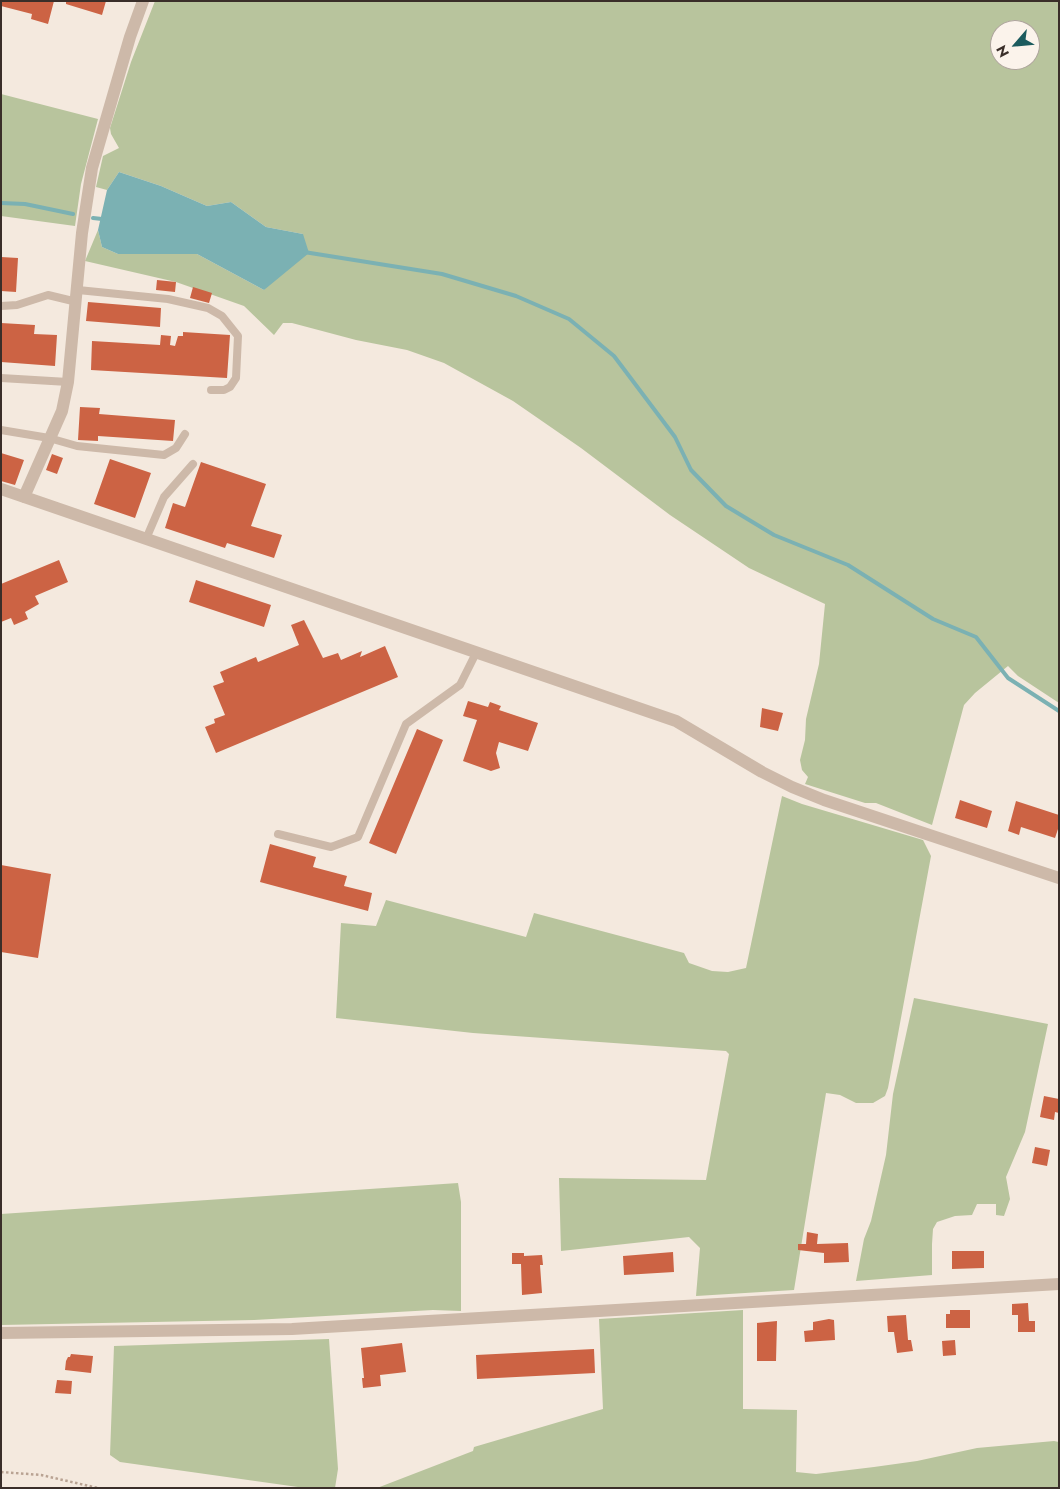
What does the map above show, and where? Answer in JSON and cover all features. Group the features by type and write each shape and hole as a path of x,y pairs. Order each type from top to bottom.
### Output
{"street":[{"path":"24,497 62,410 68,382 82,233 92,168 130,37 143,1"},
{"path":"2,491 676,721 762,772 824,800 1059,878"},
{"path":"1,1333 292,1329 1059,1284"}],"lane":[{"path":"1,306 17,305 48,294 168,299 208,308 222,316 238,336 236,378 230,387 224,390 211,390"},
{"path":"1,378 68,382"},
{"path":"1,430 49,438 77,446 164,455 176,448 185,434"},
{"path":"146,539 164,497 193,464"},
{"path":"278,834 330,847 358,837 406,724 460,685 476,653"}],"path":[{"path":"1,1472 41,1475 98,1488"}],"green space":[{"path":"155,1 1059,1 1059,703 1018,676 1008,666 975,693 964,705 932,825 876,803 865,803 805,784 808,777 802,770 800,760 805,740 806,719 819,664 825,604 749,568 670,515 581,448 513,401 444,363 407,350 356,340 292,323 283,323 274,335 244,306 176,282 85,261 98,230 102,247 118,254 197,254 264,290 303,234 266,227 231,202 207,206 161,186 119,172 107,190 96,187 103,156 119,148 111,134 110,128 131,62"},
{"path":"1,94 98,119 81,184 75,226 1,216"},
{"path":"782,796 802,804 923,840 931,856 888,1088 885,1096 873,1103 856,1103 840,1095 826,1093 794,1290 696,1296 700,1248 689,1237 561,1251 559,1178 706,1180 729,1054 726,1051 473,1033 336,1018 341,923 376,926 386,900 526,937 534,913 684,953 689,963 712,971 728,972 746,968"},
{"path":"914,998 1048,1024 1025,1132 1006,1177 1010,1199 1004,1216 996,1215 996,1204 977,1204 972,1215 955,1216 937,1222 933,1229 932,1275 856,1281 864,1239 871,1221 886,1155 893,1094"},
{"path":"458,1183 461,1202 461,1311 433,1310 254,1320 1,1325 1,1214"},
{"path":"743,1310 743,1409 797,1410 796,1472 816,1474 917,1461 977,1448 1054,1441 1059,1442 1059,1488 377,1488 473,1451 474,1447 603,1409 599,1319"},
{"path":"329,1339 338,1469 335,1488 305,1488 120,1462 110,1455 114,1346"}],"water":[{"path":"119,172 161,186 207,206 231,202 266,227 303,234 309,253 264,290 197,254 118,254 102,247 98,230 107,190"}],"building":[{"path":"1,1 54,1 48,24 31,19 32,14 1,6"},
{"path":"66,1 106,1 102,15 66,4"},
{"path":"1,257 18,258 16,292 1,291"},
{"path":"157,280 176,282 175,292 156,290"},
{"path":"193,287 212,293 209,303 190,298"},
{"path":"88,302 161,308 160,327 86,321"},
{"path":"1,323 35,325 34,334 57,335 55,366 1,362"},
{"path":"183,332 230,335 227,378 91,370 92,341 160,345 161,335 171,336 170,345 175,346 178,336 183,336"},
{"path":"80,407 100,408 99,414 175,420 173,441 98,436 98,441 78,440"},
{"path":"1,453 24,460 15,485 1,481"},
{"path":"52,454 63,458 57,474 46,470"},
{"path":"110,459 151,473 135,518 94,504"},
{"path":"201,462 266,484 251,526 282,535 274,558 227,543 225,548 165,528 173,503 185,507"},
{"path":"59,560 68,582 35,596 39,604 25,612 28,619 14,625 11,618 1,622 1,584"},
{"path":"196,580 271,605 264,627 189,602"},
{"path":"304,620 323,658 338,653 341,660 362,651 360,657 385,646 398,677 216,753 205,727 215,723 214,719 225,715 213,686 224,682 220,672 256,657 258,662 299,645 291,625"},
{"path":"468,701 488,707 490,702 501,706 499,710 538,723 528,751 499,742 496,753 500,768 491,771 463,761 477,720 463,716"},
{"path":"762,708 783,713 778,731 760,727"},
{"path":"417,729 443,740 396,854 369,843"},
{"path":"960,800 992,811 987,828 955,818"},
{"path":"1016,801 1059,815 1059,826 1055,838 1021,827 1019,835 1008,831"},
{"path":"270,844 316,857 313,867 347,876 344,886 372,893 368,911 260,882"},
{"path":"1,865 51,874 38,958 1,952"},
{"path":"1044,1096 1059,1099 1059,1113 1055,1112 1054,1120 1040,1117"},
{"path":"1035,1147 1050,1150 1047,1166 1032,1163"},
{"path":"807,1232 818,1234 817,1244 848,1243 849,1262 824,1263 824,1253 798,1250 798,1244 806,1244"},
{"path":"952,1251 984,1251 984,1268 952,1269"},
{"path":"673,1252 674,1272 624,1275 623,1256"},
{"path":"512,1253 524,1253 524,1256 542,1255 543,1265 540,1265 542,1293 522,1295 521,1264 512,1264"},
{"path":"1028,1303 1029,1321 1035,1321 1035,1332 1018,1332 1018,1315 1012,1315 1012,1304"},
{"path":"950,1310 970,1310 970,1328 946,1328 946,1314 950,1314"},
{"path":"906,1315 908,1340 911,1340 913,1351 897,1353 894,1332 888,1332 887,1316"},
{"path":"834,1320 835,1340 805,1342 804,1331 813,1330 813,1322"},
{"path":"777,1321 776,1361 757,1361 757,1323"},
{"path":"955,1340 956,1355 943,1356 942,1341"},
{"path":"402,1343 406,1372 380,1375 381,1386 363,1388 361,1348"},
{"path":"594,1349 595,1373 477,1379 476,1355"},
{"path":"71,1354 93,1356 91,1373 65,1370 66,1361"},
{"path":"57,1380 72,1381 71,1394 55,1393"}],"waterway":[{"path":"1,203 25,204 73,214"},
{"path":"93,218 102,219"},
{"path":"304,252 442,274 516,296 569,319 614,356 675,437 691,470 726,506 774,535 848,565 933,619 976,637 1008,678 1059,711"}]}
